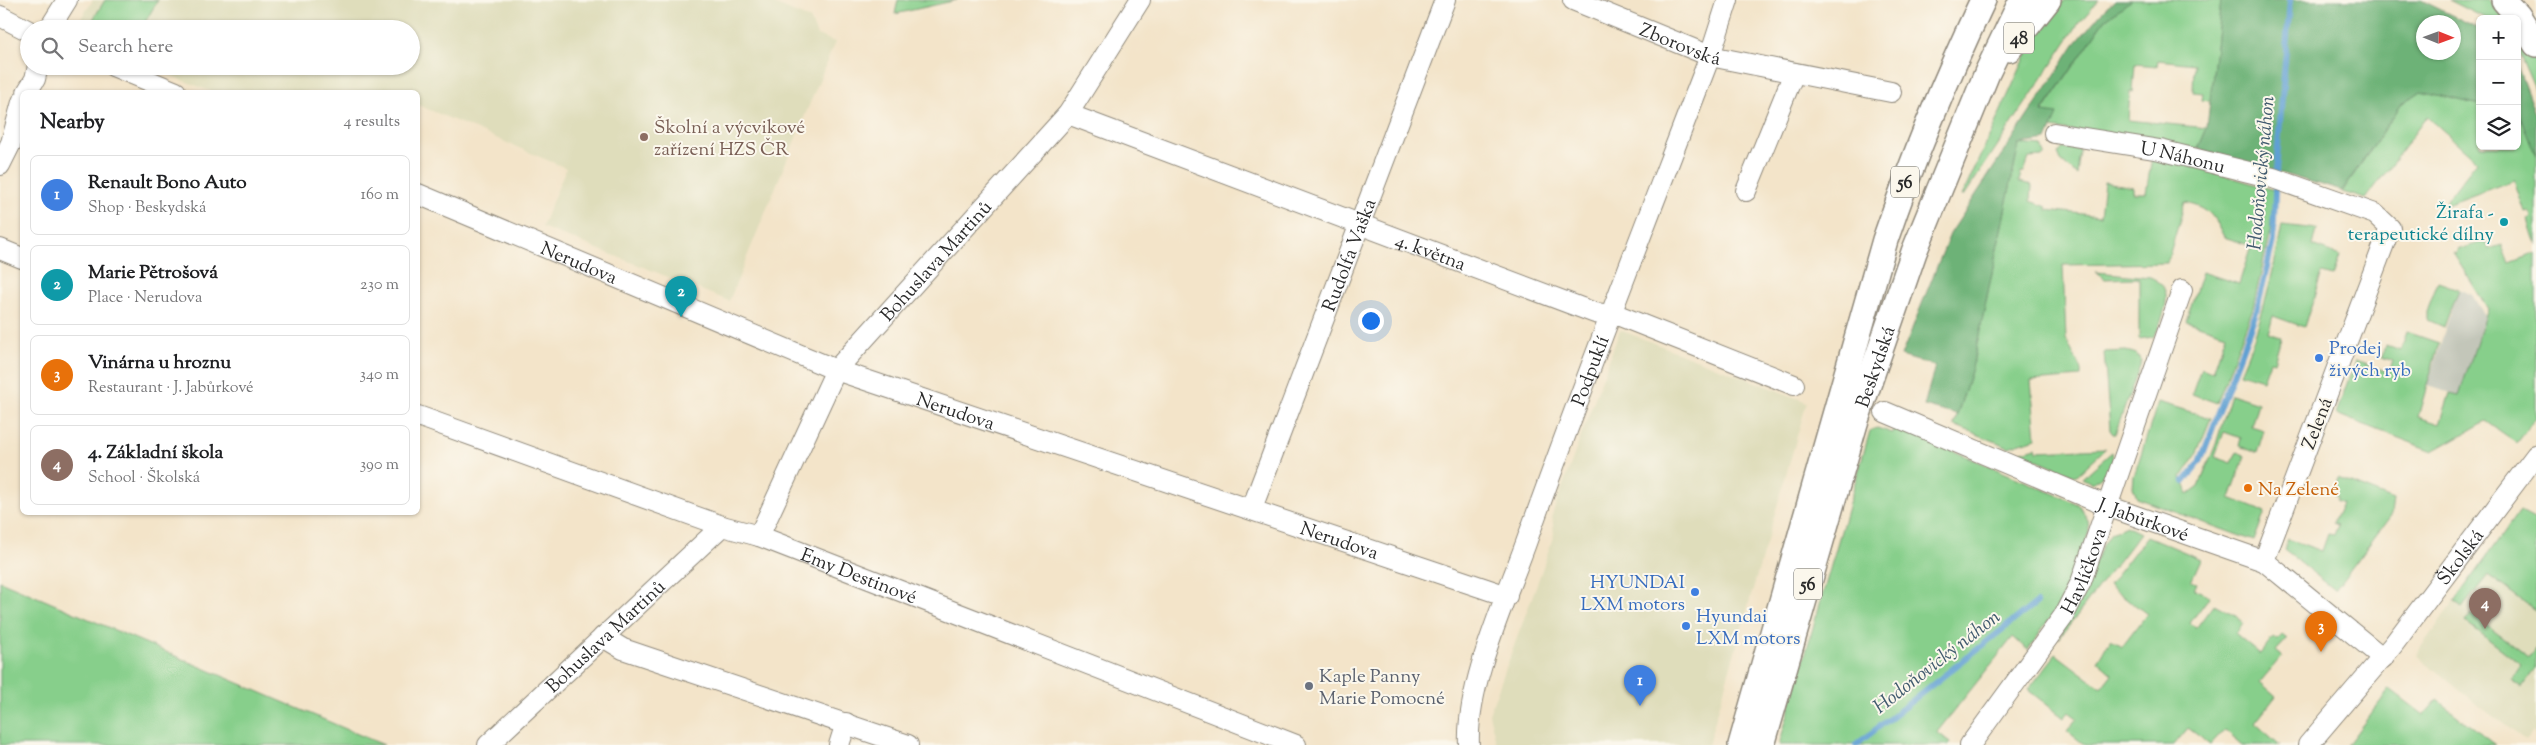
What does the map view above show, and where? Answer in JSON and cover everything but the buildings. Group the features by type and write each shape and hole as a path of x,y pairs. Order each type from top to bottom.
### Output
{"main road":[{"name":"Beskydská","path":"1741,745 1885,240 1910,167 1937,100 1983,0"},
{"name":"Beskydská","path":"1762,745 1855,423 1914,252 1987,73 2022,0"},
{"name":"48","path":"1987,73 2026,30 2048,0"},
{"path":"2504,0 2518,16 2536,44"}],"street":[{"path":"55,20 67,0"},
{"name":"Bohuslava Martinů","path":"759,536 836,370 1068,114 1140,0"},
{"name":"Rudolfa Vaška","path":"1252,508 1445,0"},
{"name":"Zborovská","path":"1573,0 1710,56 1891,92"},
{"name":"Podpuklí","path":"1469,745 1470,719 1474,694 1507,596 1611,315 1710,56 1728,0"},
{"path":"0,16 20,26"},
{"path":"1746,191 1794,72"},
{"path":"29,90 36,75"},
{"path":"135,75 171,90"},
{"path":"0,165 11,144 20,110"},
{"name":"4. května","path":"1068,114 1595,313 1620,316 1794,385"},
{"name":"U Náhonu","path":"2054,133 2160,150 2278,180 2374,214 2390,228"},
{"name":"Nerudova","path":"420,195 836,370 1252,508 1507,596"},
{"name":"Zelená","path":"2264,561 2390,228"},
{"path":"0,249 20,257"},
{"name":"Havlíčkova","path":"1976,743 2063,617 2081,582 2182,290"},
{"name":"J. Jabůrkové","path":"1885,412 2107,506 2264,561 2383,658"},
{"name":"Emy Destinové","path":"420,417 722,526 759,536 1296,745"},
{"name":"Školská","path":"2308,745 2383,658 2536,455"},
{"name":"Bohuslava Martinů","path":"488,745 722,526"},
{"path":"603,637 623,649 908,745"},
{"path":"839,745 846,723"}],"shaded area":[{"name":"Školní a výcvikové zařízení HZS ČR","path":"93,0 764,0 810,19 817,35 835,42 729,301 542,227 566,168 420,106 420,90 207,90 170,75 420,75 420,20 80,20"},
{"path":"2458,289 2472,295 2485,316 2459,395 2427,386"},
{"path":"1620,330 1807,402 1708,745 1497,745 1489,714 1554,534 1552,515"},
{"path":"2510,524 2536,544 2536,735 2532,731 2525,740 2470,699 2416,654"}],"green space":[{"path":"105,0 158,0 146,20 93,20"},
{"path":"898,0 957,0 895,14"},
{"path":"2065,0 2099,0 2079,23 1964,196 1962,196 2030,47 2041,28"},
{"path":"2115,0 2131,0 2105,20 2042,112 2058,114 2047,140 2019,144 1972,368 1957,415 1924,406 1935,366 1901,356 1950,234 2075,44 2101,13"},
{"path":"2131,0 2221,0 2210,101 2202,100 2203,93 2193,92 2194,64 2158,60 2157,66 2135,64 2133,92 2130,92 2128,120 2207,128 2198,149 2051,128 2042,113 2105,20"},
{"path":"2221,0 2421,0 2452,15 2416,15 2416,60 2461,60 2461,20 2476,27 2476,104 2421,91 2401,105 2342,191 2198,149 2207,128"},
{"path":"2449,0 2488,0 2503,15 2479,15"},
{"path":"2523,40 2536,65 2536,92 2521,57 2521,41"},
{"path":"2521,76 2536,117 2536,156 2521,119"},
{"path":"2421,91 2476,104 2476,150 2521,150 2521,117 2536,156 2536,245 2528,220 2531,218 2529,211 2525,212 2514,180 2441,207 2477,161 2427,116 2366,199 2342,192 2401,105"},
{"path":"2019,144 2042,146 2045,154 2042,157 2029,158 2024,172 2021,172 2019,182 2032,185 2031,201 2047,207 2047,210 2100,216 2104,182 2133,187 2133,193 2146,193 2152,157 2193,166 2274,190 2270,232 2253,308 2217,403 2192,394 2201,368 2213,372 2226,334 2186,321 2202,272 2239,284 2251,246 2224,237 2217,223 2205,209 2185,202 2167,263 2063,265 2066,339 2081,370 2081,377 2031,381 2036,438 2009,447 1954,425 1972,368"},
{"path":"2063,148 2080,150 2077,175 2061,161 2058,154"},
{"path":"2282,225 2317,229 2313,246 2340,256 2333,276 2322,273 2304,327 2273,316 2268,333 2281,337 2274,362 2270,361 2263,380 2240,373 2266,300"},
{"path":"2486,241 2489,249 2502,245 2509,263 2536,253 2536,418 2517,443 2486,421 2433,451 2336,414 2355,361 2389,372 2393,361 2382,357 2385,345 2400,351 2407,332 2439,343 2418,417 2440,424 2450,393 2459,395 2488,309 2453,253 2456,254 2457,250"},
{"path":"2096,272 2150,277 2161,284 2166,294 2166,300 2164,312 2153,337 2139,339 2139,278 2105,279"},
{"path":"2438,282 2458,289 2444,327 2428,320 2428,308"},
{"path":"2126,351 2134,353 2142,360 2115,434 2113,434 2110,430 2104,352"},
{"path":"2231,394 2258,403 2251,426 2264,430 2257,453 2239,446 2241,438 2224,432 2215,457 2232,463 2237,452 2245,456 2230,498 2265,512 2254,541 2137,498 2133,487 2134,476 2158,402 2211,418 2195,457 2182,477 2188,494 2199,486 2216,444"},
{"path":"1895,426 2078,504 2088,520 2089,531 2077,566 2059,605 2028,650 2013,637 1937,732 1950,742 1948,745 1779,745 1870,431 1877,428 1893,433"},
{"path":"2036,447 2037,451 2106,448 2076,476 2019,452"},
{"path":"2112,452 2112,462 2108,471 2100,478 2091,483 2082,478"},
{"path":"2338,478 2394,500 2392,514 2335,590 2284,550 2288,539 2322,551 2328,534 2334,535 2338,525 2333,523 2342,503 2335,500 2337,497 2333,495"},
{"path":"2519,511 2536,520 2536,611 2488,575 2462,608 2454,602"},
{"path":"2126,526 2140,533 2059,639 2103,545 2111,533"},
{"path":"2147,536 2201,559 2191,581 2197,583 2194,589 2210,596 2190,623 2196,628 2214,604 2237,616 2243,623 2235,633 2260,654 2273,637 2277,640 2282,635 2287,639 2276,651 2282,656 2260,682 2276,696 2255,723 2280,745 2243,745 2225,730 2211,745 2188,728 2174,745 2085,745 2067,731 2077,718 2069,712 2064,718 2028,690 2056,654 2101,688 2112,674 2097,661 2111,639 2122,647 2147,614 2109,585"},
{"path":"0,581 367,738 384,745 0,745"},
{"path":"2471,614 2529,657 2536,648 2536,668 2521,688 2511,681 2522,665 2466,622"},
{"path":"2390,689 2424,715 2437,700 2495,745 2347,745"}],"waterway":[{"name":"Hodoňovický náhon","path":"2184,482 2200,462 2257,310 2273,241 2276,171 2290,0"},
{"name":"Hodoňovický náhon","path":"1856,745 2036,603"}],"place":[{"name":"Školní a výcvikové zařízení HZS ČR","path":"644,137"},
{"name":"Žirafa - terapeutické dílny","path":"2504,222"},
{"name":"Marie Pětrošová","path":"681,317"},
{"name":"Prodej živých ryb","path":"2319,358"},
{"name":"Na Zelené","path":"2248,488"},
{"name":"HYUNDAI LXM motors","path":"1695,592"},
{"name":"Hyundai LXM motors","path":"1686,626"},
{"name":"4. Základní škola","path":"2485,629"},
{"name":"Vinárna u hroznu","path":"2321,652"},
{"name":"Kaple Panny Marie Pomocné","path":"1309,686"},
{"name":"Renault Bono Auto","path":"1640,706"}]}
